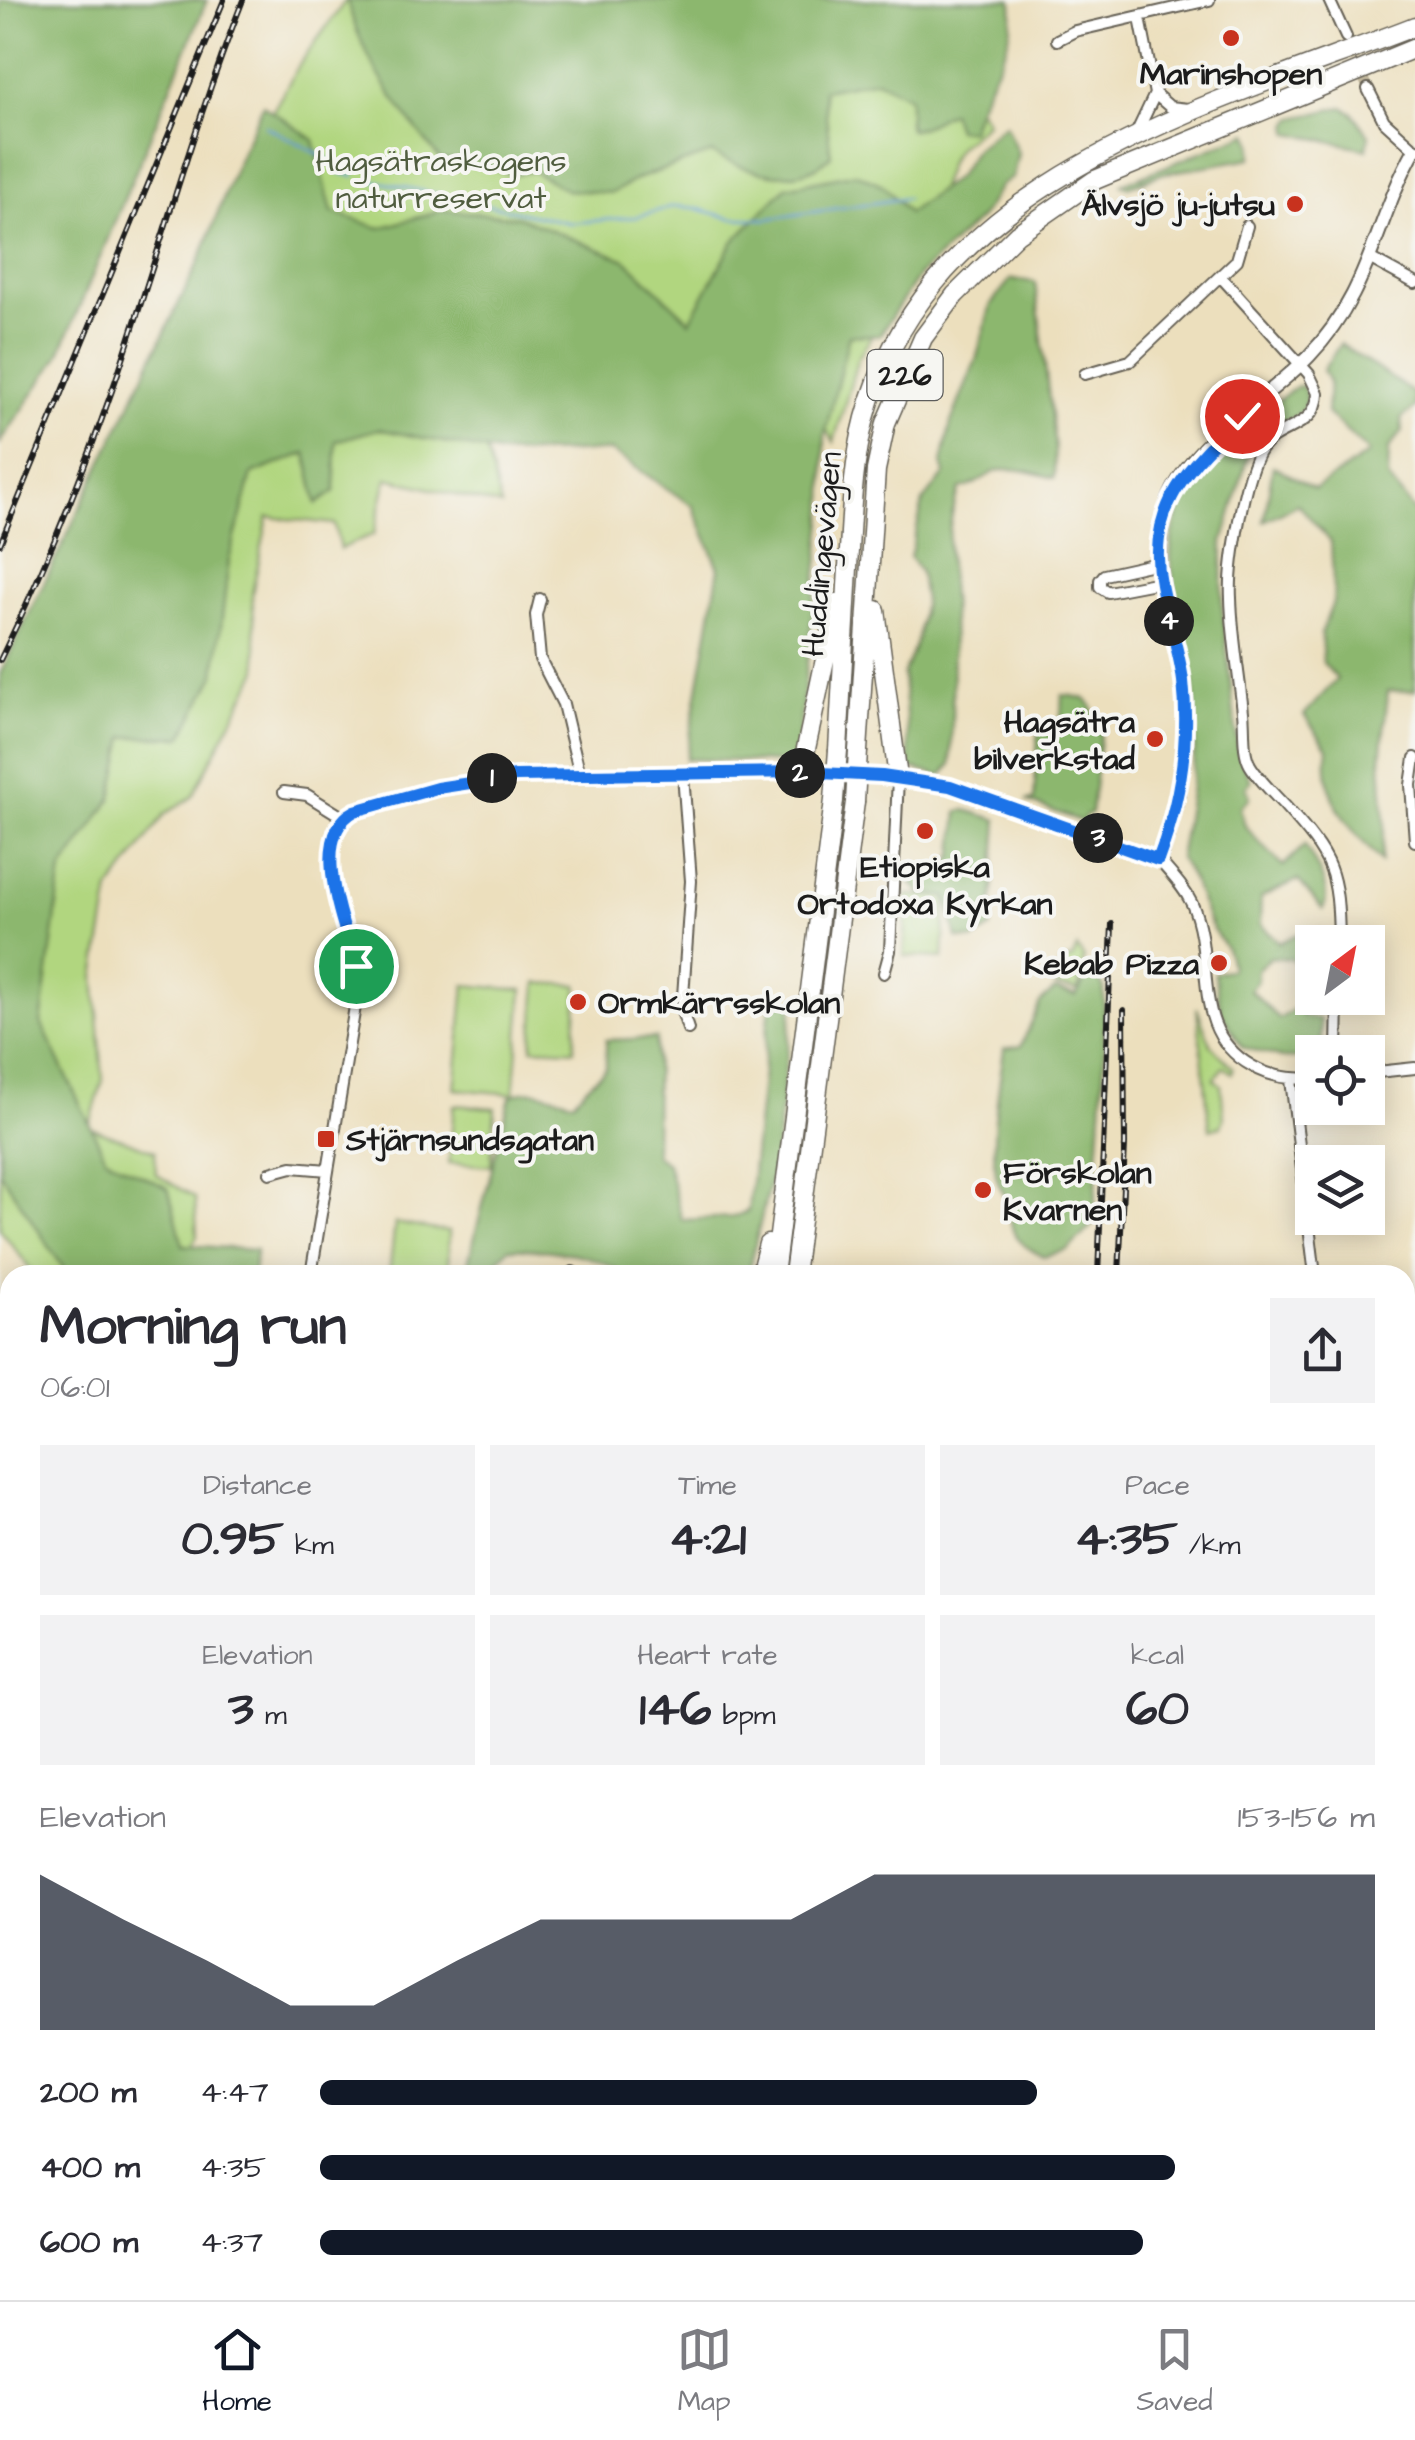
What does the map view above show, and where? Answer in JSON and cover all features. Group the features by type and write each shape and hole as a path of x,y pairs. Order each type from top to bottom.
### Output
{"main road":[{"name":"Huddingevägen","path":"775,1265 834,800 855,466 865,417 880,375 905,326 956,261 1002,216 1066,173 1134,136 1194,110 1415,26"},
{"name":"Huddingevägen","path":"795,1265 855,802 876,470 886,423 922,338 984,264 1051,208 1096,180 1415,48"},
{"path":"1326,85 1351,83 1402,65 1415,66"},
{"path":"872,532 877,624 898,778"},
{"path":"801,772 849,548"},
{"path":"763,1265 783,1201"},
{"path":"800,1234 804,1265"}],"street":[{"path":"1057,40 1075,32 1209,0"},
{"path":"1330,0 1346,37"},
{"path":"1134,136 1155,94 1140,18"},
{"path":"1158,860 1178,801 1186,727 1182,676 1158,563 1168,503 1196,458 1300,366 1341,319 1371,259 1397,183 1415,149 1384,122 1368,90"},
{"path":"1155,94 1170,106 1194,110"},
{"path":"1086,374 1130,361 1237,260 1247,226"},
{"path":"1371,259 1415,283"},
{"path":"1221,276 1314,380 1318,402 1304,422 1269,440 1261,449 1236,533 1230,570 1231,600 1248,762 1320,847 1338,896 1339,925"},
{"path":"1158,563 1104,575 1100,587 1108,592 1160,582"},
{"path":"540,599 536,615 540,658 564,704 580,775"},
{"path":"1415,758 1411,786 1415,841"},
{"path":"313,1265 358,988 356,966 335,897 334,840 344,818 372,806 472,781 516,776 801,772 898,778 950,786 1158,860 1193,906 1210,1006 1221,1041 1230,1052 1256,1068 1295,1080"},
{"path":"684,774 692,881 682,1011 688,1029"},
{"path":"884,973 890,952 898,778"},
{"path":"284,792 307,795 344,818"},
{"path":"1385,1071 1415,1068"},
{"path":"1291,1080 1314,1265"},
{"path":"270,1173 292,1167 328,1170"}],"green space":[{"path":"0,0 207,0 59,356 0,443"},
{"name":"Hagsätraskogens naturreservat","path":"346,0 943,0 967,92 987,122 950,159 911,273 858,358 834,442 772,346 485,446 501,506 387,478 374,534 340,549 334,524 268,517 252,594 258,670 192,797 165,814 110,890 95,977 103,1080 89,1127 155,1151 156,1174 195,1198 197,1236 181,1265 27,1265 0,1229 0,711 266,123 299,65"},
{"path":"347,0 1012,0 1012,19 1004,52 971,130 957,129 951,112 909,130 909,97 877,80 823,90 831,156 818,166 788,175 772,174 712,153 639,178 612,193 566,190 533,171 511,175 474,160 441,160 373,65"},
{"path":"263,105 314,140 332,212 380,228 444,210 519,217 626,260 690,321 733,242 786,187 856,173 883,185 908,213 957,177 976,148 1005,124 1018,153 1013,177 1001,185 981,217 919,275 879,336 849,335 825,434 824,512 796,763 686,759 719,568 693,506 611,451 502,454 378,429 336,441 335,491 317,504 306,453 252,474 229,560 215,675 182,737 125,737 112,798 62,870 41,1023 106,1158 168,1188 183,1245 256,1250 254,1265 61,1265 0,1172 0,674 202,255"},
{"path":"1343,107 1353,113 1369,135 1367,149 1290,133 1289,125 1294,118"},
{"path":"1248,133 1253,143 1252,158 1161,174 1128,187 1122,184"},
{"path":"1011,279 1035,282 1055,448 1054,478 1004,470 960,489 948,553 953,655 951,765 941,776 910,768 903,675 917,640 924,601 920,572 910,557 923,502 945,474 942,463 951,422 976,360 991,304"},
{"path":"1340,344 1415,394 1415,408 1401,419 1402,431 1389,448 1388,478 1415,512 1415,691 1388,691 1381,760 1385,824 1381,862 1340,811 1328,783 1328,748 1304,715 1337,679 1323,663 1321,633 1334,600 1331,542 1298,504 1264,521 1273,466 1315,489 1369,453 1327,413 1329,382 1323,370"},
{"path":"1303,386 1304,407 1250,448 1223,543 1222,605 1238,750 1251,781 1246,787 1250,797 1240,808 1245,825 1283,866 1305,845 1322,877 1326,894 1323,910 1298,880 1261,897 1260,924 1280,943 1295,936 1295,962 1270,957 1257,970 1257,980 1250,990 1279,1019 1295,1009 1295,1015 1320,1019 1321,1035 1295,1035 1295,1058 1242,1047 1221,1012 1214,973 1231,969 1230,960 1179,858 1192,776 1195,713 1171,564 1175,523 1203,473 1270,407"},
{"path":"1062,695 1086,699 1094,712 1097,730 1101,730 1091,813 1085,815 1083,822 1026,801 1034,800 1038,733 1060,733"},
{"path":"958,811 998,820 991,928 973,940 957,938 947,897 921,893 911,883 918,868 946,868 954,854"},
{"path":"907,895 946,897 943,958 904,956"},
{"path":"1077,948 1084,958 1078,991 1055,986 1061,962 1072,959"},
{"path":"1092,967 1104,988 1104,1064 1094,1223 1068,1250 1044,1257 1015,1236 997,1178 995,1127 1004,1049 1021,1046 1040,1003 1055,990 1076,996"},
{"path":"537,983 578,985 574,1050 532,1048"},
{"path":"465,985 523,990 514,1094 455,1089"},
{"path":"793,1003 775,1160 750,1265 607,1265 584,1256 509,1248 493,1265 468,1265 510,1097 532,1091 573,1101 606,1068 606,1040 656,1038 655,1155 667,1163 682,1220 733,1217 748,1211 770,1005"},
{"path":"1197,1008 1211,1045 1233,1068 1232,1073 1223,1067 1214,1079 1221,1085 1224,1118 1221,1126 1210,1129"},
{"path":"454,1105 495,1108 491,1166 449,1163"},
{"path":"395,1223 449,1232 448,1265 390,1265"}],"waterway":[{"path":"265,126 332,161 340,173 354,176"},
{"path":"371,180 571,223 636,217 674,206 731,218 766,219 907,198"}],"tunnel":[{"path":"1346,37 1368,89"}],"railway":[{"path":"0,544 224,0"},
{"path":"0,660 47,559 101,420 243,0"},
{"path":"1098,1265 1112,924"},
{"path":"1119,1265 1125,1144 1124,1010"}],"place":[{"name":"Marinshopen","path":"1231,38"},
{"name":"Älvsjö ju-jutsu","path":"1295,204"},
{"name":"Hagsätra bilverkstad","path":"1155,739"},
{"name":"Etiopiska Ortodoxa Kyrkan","path":"925,831"},
{"name":"Kebab Pizza","path":"1219,963"},
{"name":"Ormkärrsskolan","path":"578,1002"},
{"name":"Stjärnsundsgatan","path":"326,1139"},
{"name":"Förskolan Kvarnen","path":"983,1190"}],"route":[{"path":"356,966 335,897 332,853 340,822 355,811 472,781 516,776 801,772 898,778 950,786 1158,860 1178,801 1186,711 1160,582 1162,532 1168,503 1179,480 1196,458 1242,416"}]}
